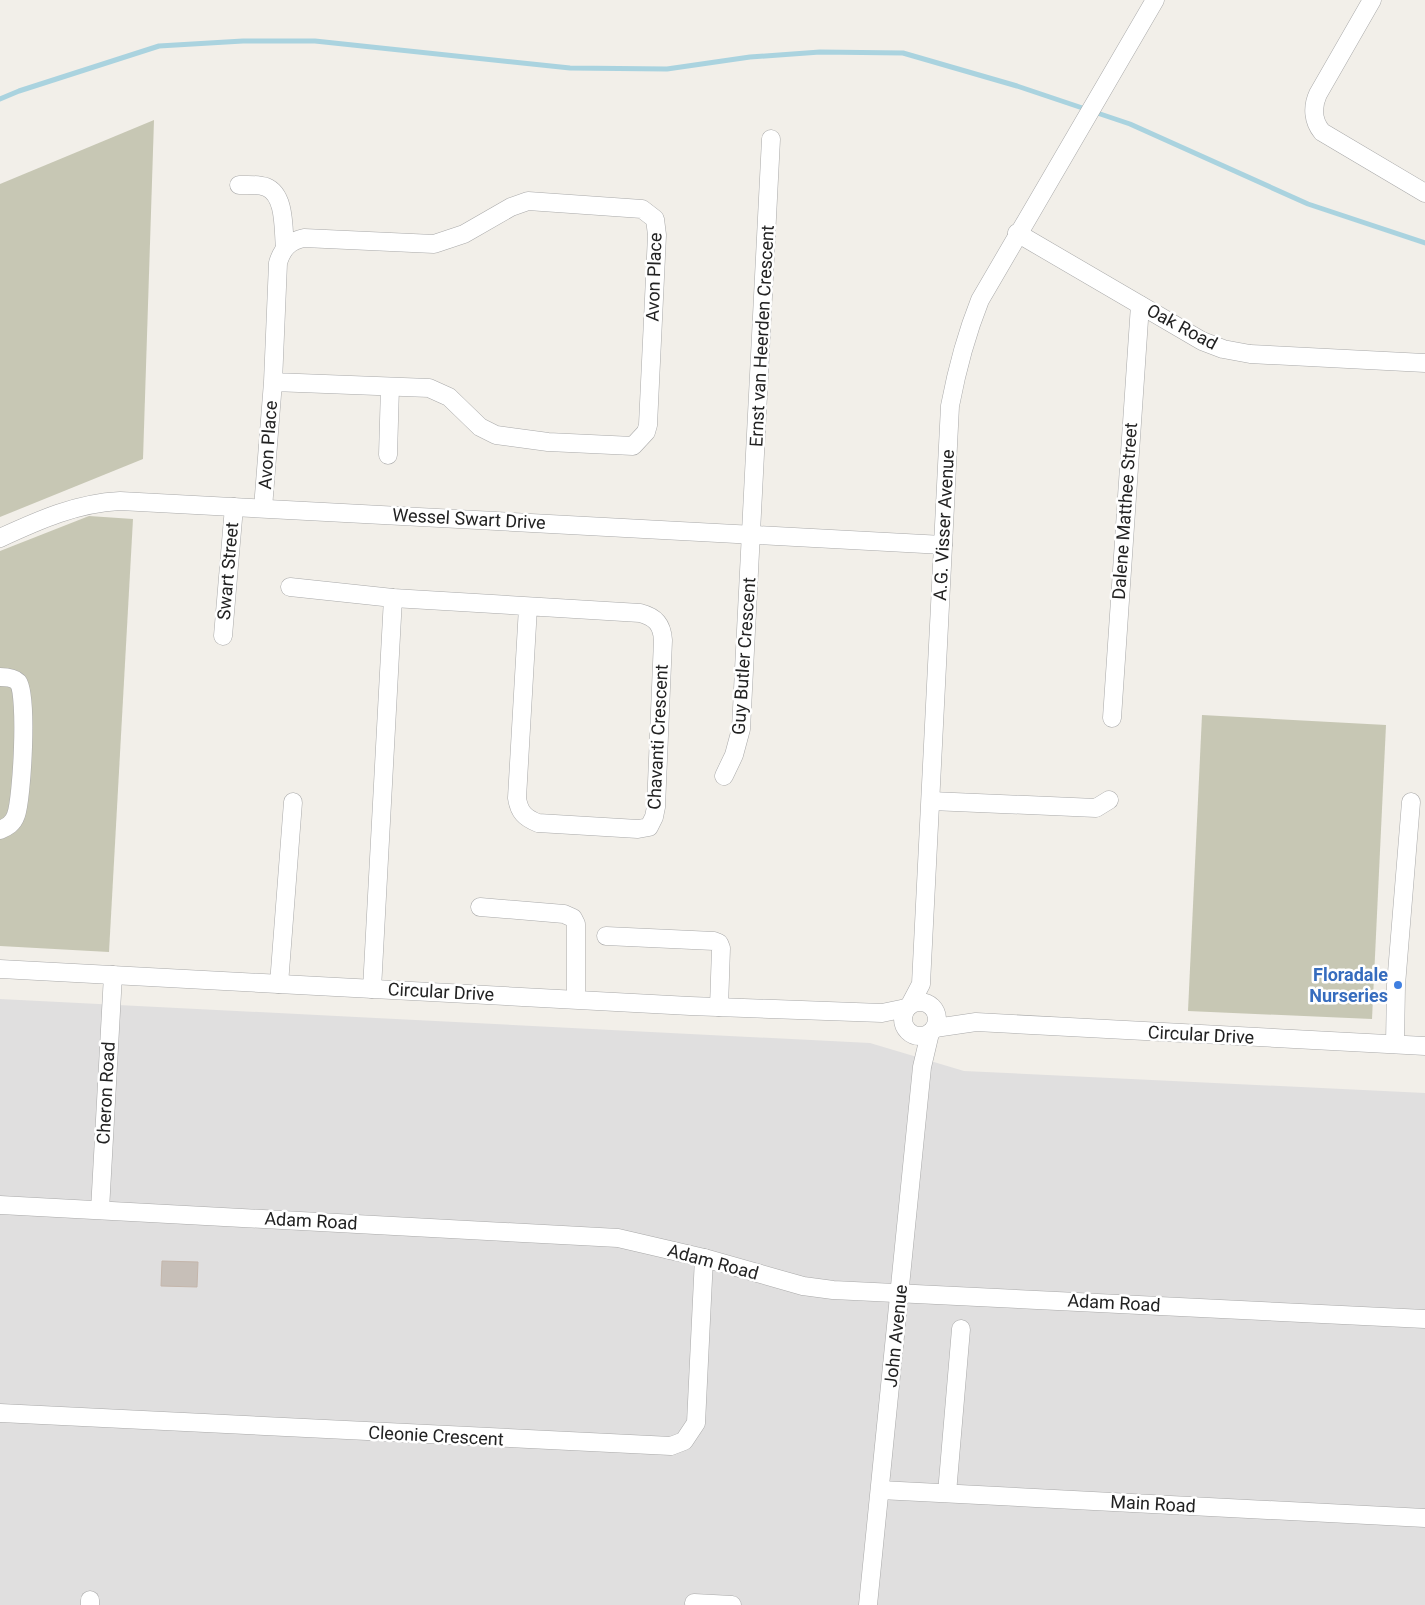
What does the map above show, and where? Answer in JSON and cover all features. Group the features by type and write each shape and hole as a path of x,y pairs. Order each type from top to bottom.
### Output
{"street":[{"name":"A.G. Visser Avenue","path":"908,1006 921,984 950,406 956,371 965,338 980,300 1017,232 1155,0"},
{"path":"1372,0 1318,94 1314,105 1314,120 1322,132 1425,193"},
{"name":"Ernst van Heerden Crescent","path":"752,534 771,139"},
{"path":"239,184 267,188 276,196 281,212 285,248"},
{"name":"Avon Place","path":"263,508 273,382 278,263 285,248 292,241 304,238 440,243 464,234 511,207 528,202 642,209 655,219 657,235 648,425 637,444 628,447 503,437 480,427 457,402 442,392 429,388 273,382"},
{"name":"Oak Road","path":"1017,232 1202,341 1241,354 1425,364"},
{"name":"Dalene Matthee Street","path":"1112,718 1140,305"},
{"path":"388,455 390,387"},
{"name":"Wessel Swart Drive","path":"0,538 64,511 104,502 263,508 943,546"},
{"name":"Swart Street","path":"223,636 234,507"},
{"name":"Guy Butler Crescent","path":"724,776 734,755 741,728 752,534"},
{"name":"Chavanti Crescent","path":"290,588 393,598 640,613 659,622 663,640 656,806 654,817 649,827 638,829 538,824 526,818 520,809 517,798 528,607"},
{"path":"372,989 393,598"},
{"path":"0,677 9,677 18,682 23,694 23,747 16,815 9,826 0,830"},
{"path":"931,800 1096,808 1109,800"},
{"path":"279,984 293,802"},
{"path":"1395,1044 1396,986 1410,802"},
{"path":"480,907 564,914 572,918 576,924 576,999"},
{"path":"606,936 714,941 719,943 721,948 719,1007"},
{"name":"Circular Drive","path":"0,969 719,1007 882,1013 908,1006"},
{"name":"Cheron Road","path":"100,1210 113,975"},
{"name":"A.G. Visser Avenue","path":"921,984 932,1006"},
{"path":"882,1013 908,1031 924,1036 933,1030 938,1018 932,1006 917,1001 908,1006 903,1021 908,1031"},
{"name":"Circular Drive","path":"932,1006 976,1022"},
{"name":"Circular Drive","path":"933,1030 976,1022 1425,1046"},
{"name":"John Avenue","path":"868,1605 922,1067 933,1030"},
{"name":"John Avenue","path":"908,1031 922,1067"},
{"name":"Adam Road","path":"0,1205 605,1237 704,1258 803,1286 834,1290 900,1291 1425,1319"},
{"name":"Cleonie Crescent","path":"0,1414 671,1446 684,1440 696,1423 704,1258"},
{"path":"947,1493 961,1329"},
{"name":"Main Road","path":"880,1490 1425,1518"},
{"path":"694,1603 732,1605"}],"shaded area":[{"path":"154,120 143,459 0,517 0,184"},
{"path":"89,516 133,519 109,952 0,946 0,551"},
{"path":"1202,715 1386,725 1372,1019 1188,1011"},
{"path":"0,999 870,1043 964,1071 1425,1093 1425,1605 0,1605"}],"building":[{"path":"162,1261 198,1262 197,1287 161,1286"}],"waterway":[{"path":"0,99 19,91 159,46 243,41 315,41 570,68 667,69 750,57 820,52 903,53 1017,86 1130,124 1308,204 1425,243"}],"place":[{"name":"Floradale Nurseries","path":"1398,985"}]}
